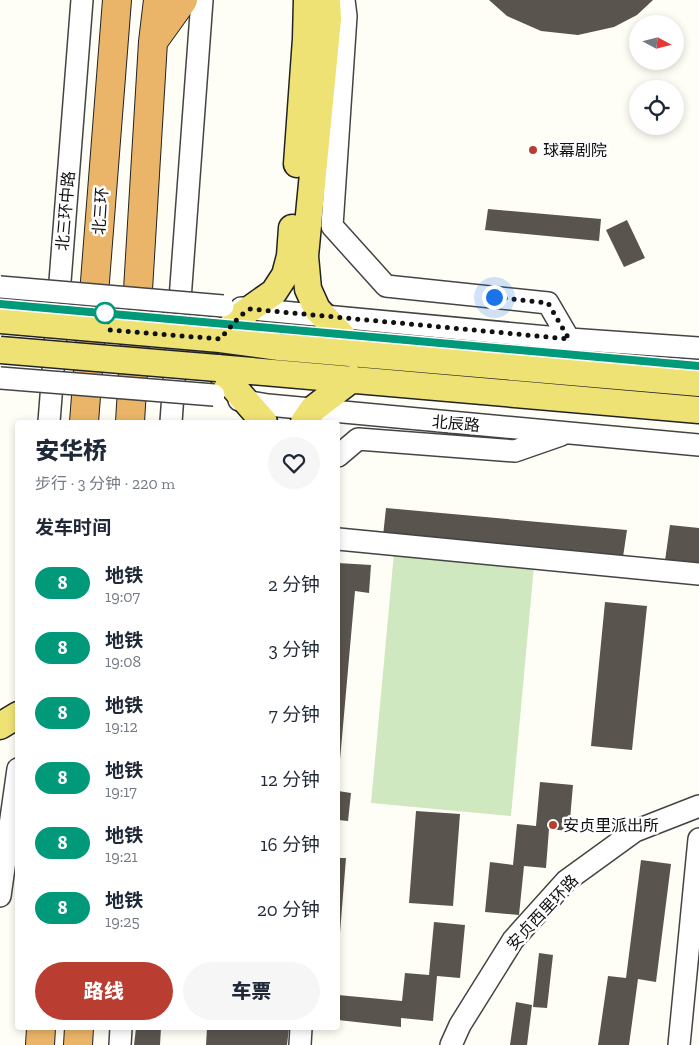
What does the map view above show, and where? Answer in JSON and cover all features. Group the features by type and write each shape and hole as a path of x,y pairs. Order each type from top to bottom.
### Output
{"highway":[{"path":"130,420 153,42 158,0"},
{"path":"153,42 183,0"},
{"name":"北三环","path":"84,420 115,4"},
{"path":"40,1045 41,1030"},
{"path":"78,1045 79,1030"}],"main road":[{"path":"220,339 240,316 274,292 285,275 290,256 306,38 307,0"},
{"path":"327,0 328,19 305,256 308,289 317,309 359,354"},
{"path":"0,320 220,339 279,347 699,383"},
{"path":"0,350 699,410"},
{"path":"217,368 262,420"},
{"path":"309,416 352,379"},
{"path":"0,726 15,717"}],"street":[{"name":"北三环中路","path":"49,420 82,0"},
{"path":"171,420 202,0"},
{"path":"344,0 346,16 332,226 386,286 548,303 569,339"},
{"path":"0,286 569,339 699,348"},
{"name":"北辰路","path":"0,378 214,395 268,405 309,416 566,433 699,445"},
{"path":"340,454 358,439 515,451 566,433"},
{"path":"340,539 699,574"},
{"path":"0,896 15,790"},
{"name":"安贞西里环路","path":"451,1045 460,1025 513,940 566,880 635,831 699,806"},
{"path":"679,1045 699,839"},
{"path":"120,1045 121,1030"},
{"path":"300,1045 301,1030"}],"green space":[{"path":"394,553 534,566 511,816 371,803"}],"building":[{"path":"489,0 653,0 637,15 629,15 629,19 614,27 578,35 541,31 507,16"},
{"path":"488,209 601,219 599,241 485,230"},
{"path":"627,220 645,258 624,267 606,230"},
{"path":"386,508 627,530 623,557 383,536"},
{"path":"670,525 699,528 699,571 664,568"},
{"path":"340,563 371,565 369,593 355,591 340,760"},
{"path":"605,602 647,606 632,750 591,746"},
{"name":"安贞里派出所","path":"540,782 573,785 569,831 549,829 546,868 524,866 519,915 485,912 490,862 513,865 517,824 536,826"},
{"path":"340,791 351,793 348,821 340,820"},
{"path":"416,811 460,814 453,906 409,903"},
{"path":"340,858 346,858 340,933"},
{"path":"641,860 671,864 656,982 638,979 629,1045 598,1045 608,976 626,978"},
{"path":"434,922 465,925 460,978 437,976 433,1021 401,1018 401,1027 340,1020 340,995 402,1001 405,973 429,975"},
{"path":"539,953 553,955 547,1008 533,1007"},
{"path":"516,1002 532,1005 527,1045 510,1045"},
{"path":"136,1030 161,1030 160,1045 134,1045"},
{"path":"207,1030 289,1030 287,1045 206,1045"}],"metro line":[{"name":"8","path":"0,304 699,366"}],"place":[{"name":"球幕剧院","path":"533,150"},
{"name":"安贞里派出所","path":"553,825"}],"route":[{"path":"105,313 110,330 220,339 240,316 250,309 569,339 548,303 494,297"}]}
